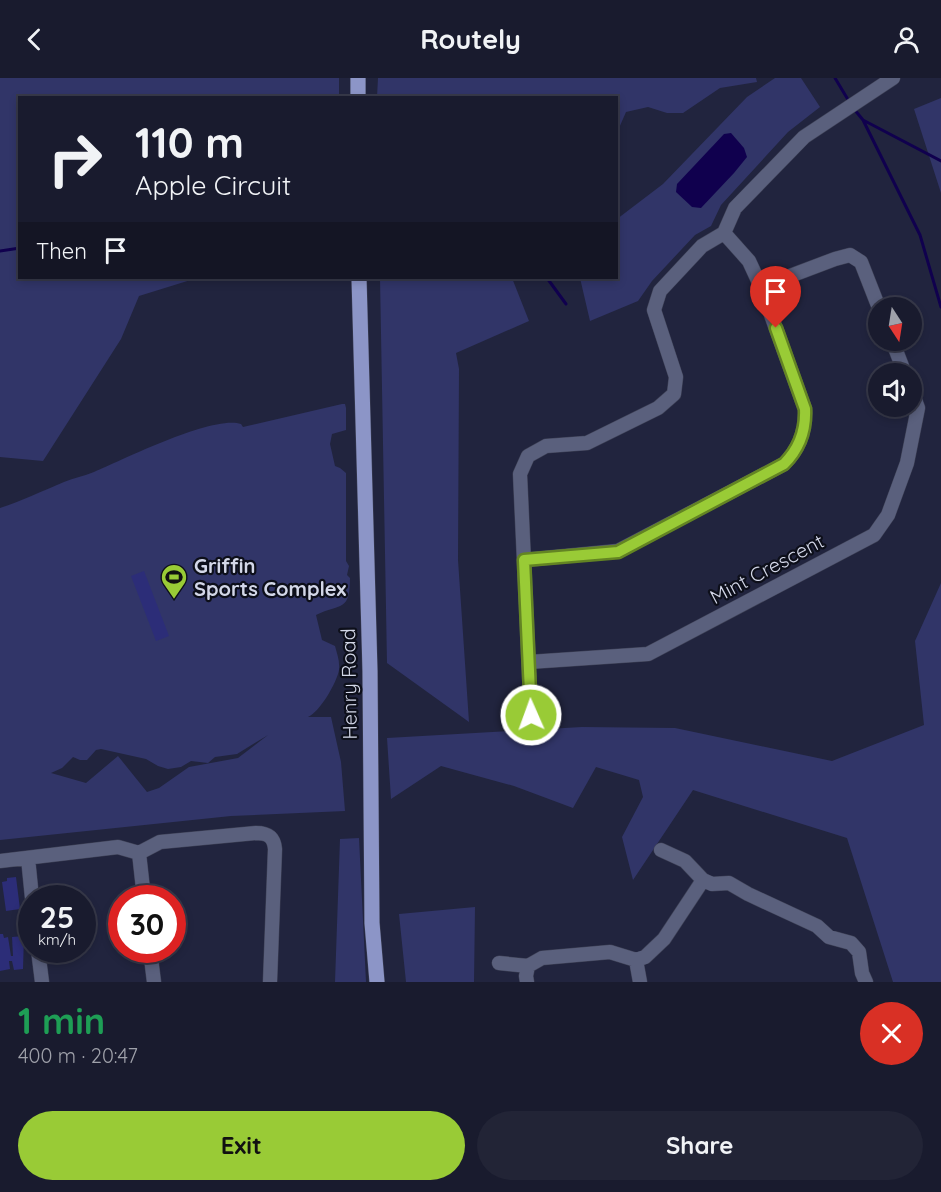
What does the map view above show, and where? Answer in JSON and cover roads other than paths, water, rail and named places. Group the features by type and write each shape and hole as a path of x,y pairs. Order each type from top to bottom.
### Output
{"main road":[{"path":"358,78 358,96"},
{"name":"Henry Road","path":"359,279 370,671 372,912 377,982"}],"street":[{"path":"531,715 520,474 528,456 546,446 587,442 658,408 674,394 676,377 654,310 660,291 702,246 724,233 735,208 804,137 889,80"},
{"path":"524,560 618,552 784,464 794,454 806,420 805,409 750,261 724,233"},
{"path":"761,287 850,255 861,262 875,297"},
{"name":"Mint Crescent","path":"529,662 648,654 874,535 888,515 907,463 916,417"},
{"path":"0,861 118,847 139,853 160,842 264,833 271,837 276,849 270,982"},
{"path":"661,850 685,861 703,880 712,884 729,883 817,926 829,937 852,943 859,952 862,973 866,982"},
{"path":"139,853 143,885"},
{"path":"28,858 31,885"},
{"path":"499,963 528,966 542,958 610,952 636,960 645,957 664,939 703,880"},
{"path":"636,960 640,982"},
{"path":"40,963 42,982"},
{"path":"152,963 154,982"},
{"path":"527,982 525,976 528,966"}],"waterway":[{"path":"835,78 850,103"},
{"path":"854,109 863,120 920,235 941,307"},
{"path":"863,120 941,161"},
{"path":"0,251 18,248"},
{"path":"548,279 566,304"}],"place":[{"name":"Griffin Sports Complex","path":"174,600"}]}
